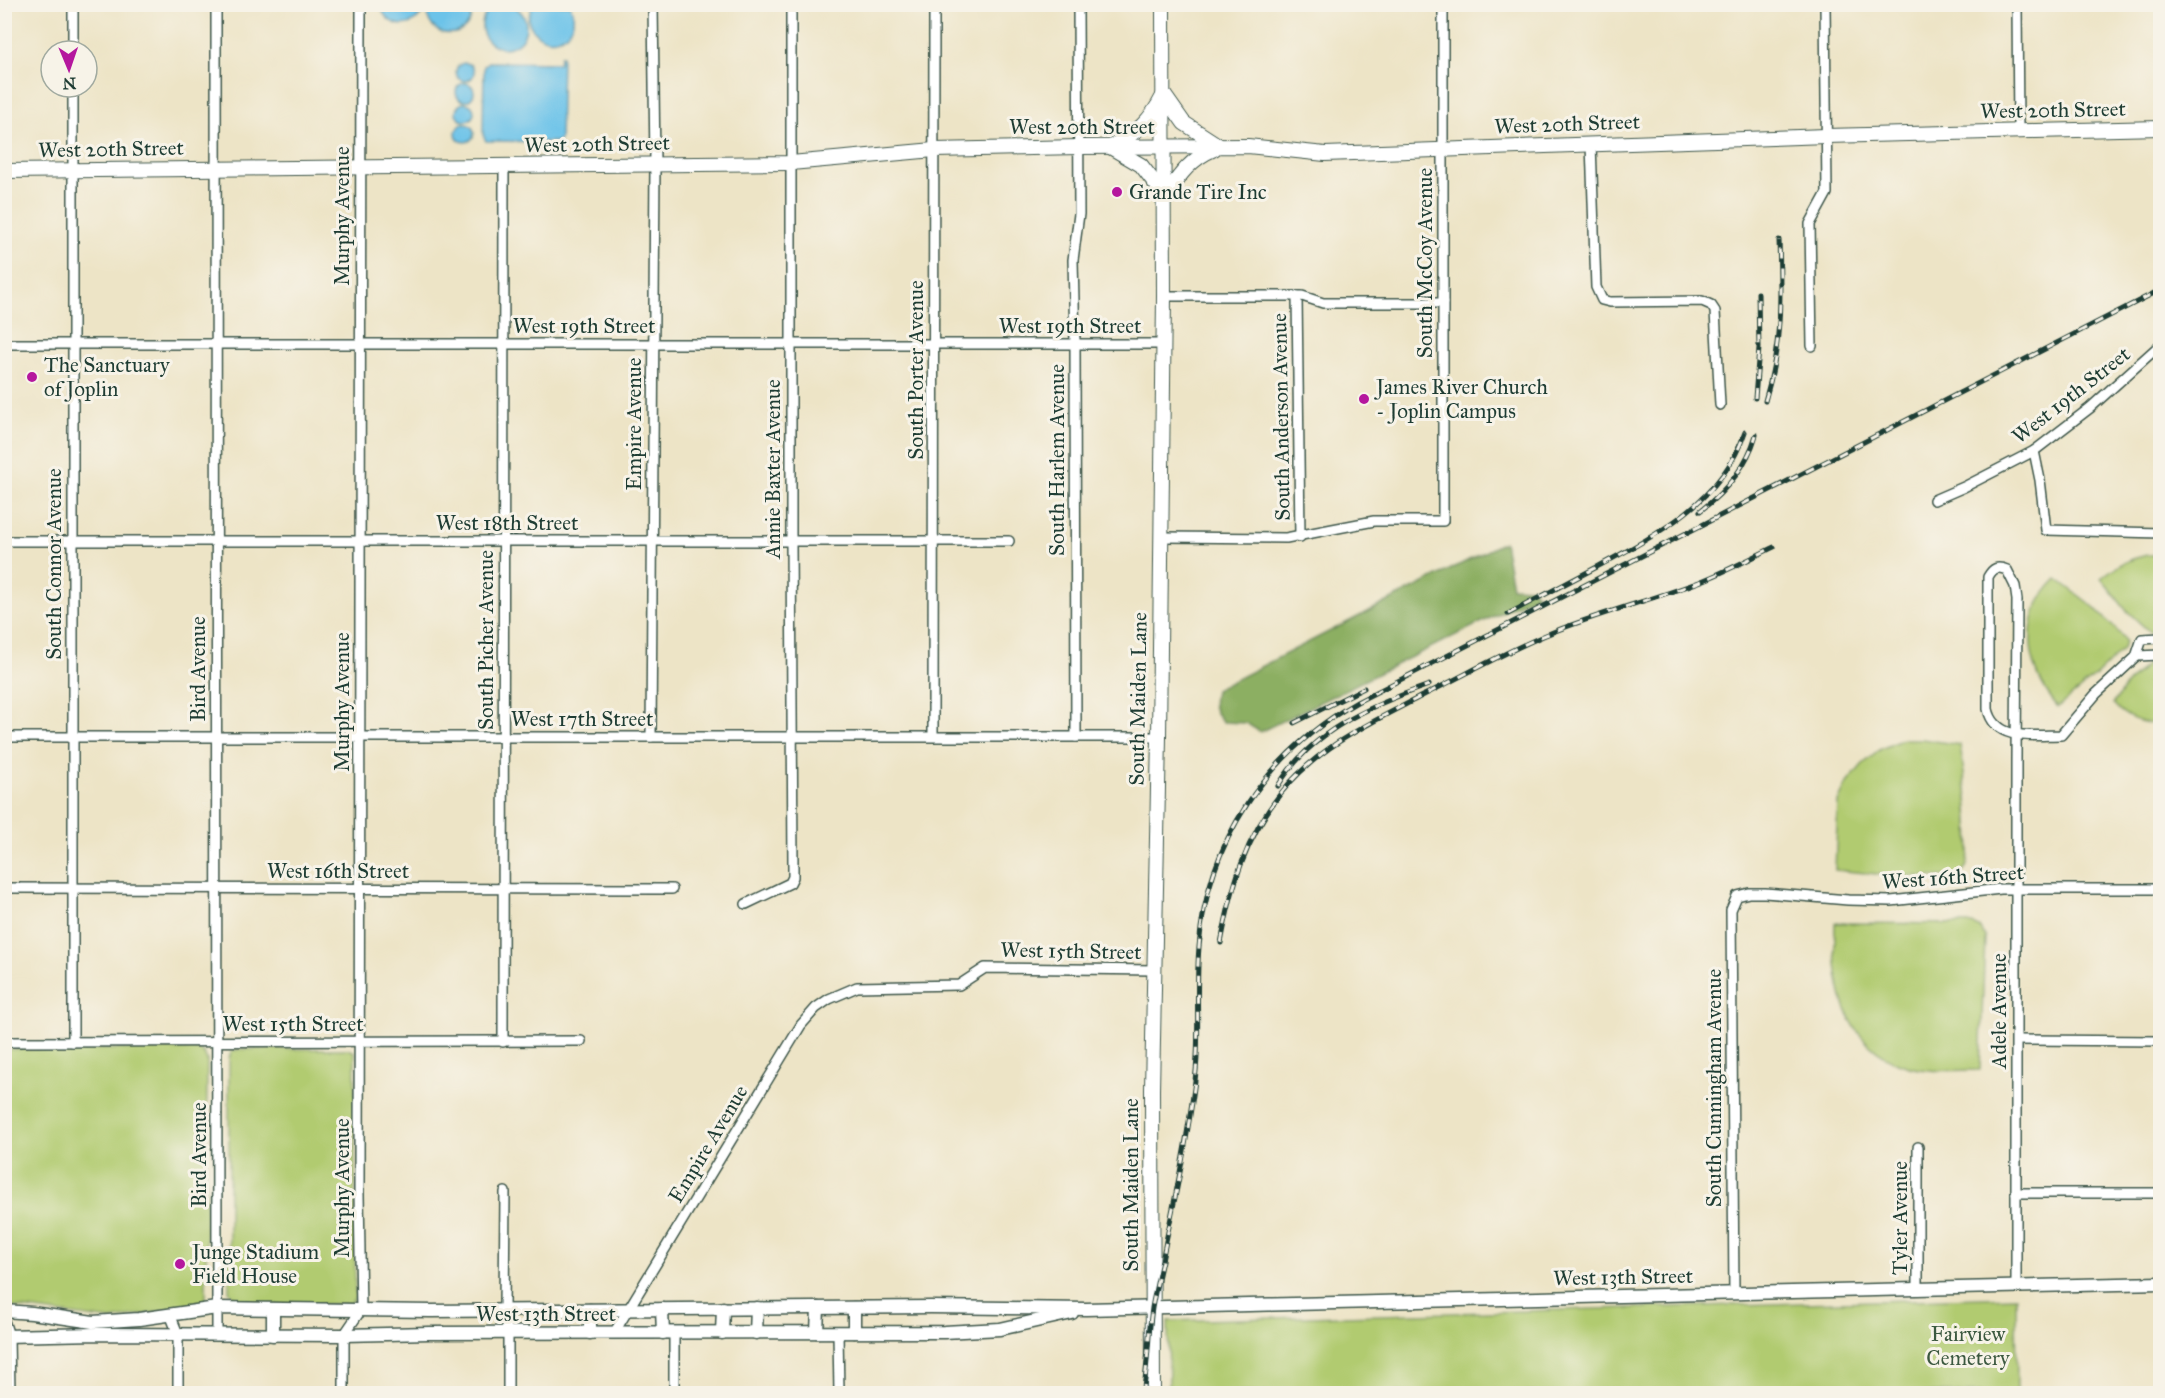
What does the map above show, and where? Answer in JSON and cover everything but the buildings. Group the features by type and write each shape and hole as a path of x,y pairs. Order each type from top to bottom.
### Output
{"main road":[{"name":"South Maiden Lane","path":"1153,1394 1152,1090 1160,737 1165,196 1163,4"},
{"path":"1164,93 1184,123 1219,147"},
{"path":"1110,147 1144,126 1156,110 1164,93"},
{"name":"West 20th Street","path":"4,171 791,163 934,150 1078,147 1248,146 1325,154 1826,136 2160,128"},
{"path":"1110,147 1141,165 1165,196 1191,162 1203,153 1219,147"}],"street":[{"path":"73,4 73,39"},
{"name":"Bird Avenue","path":"216,4 217,1334"},
{"name":"Murphy Avenue","path":"361,4 359,344 361,1310"},
{"name":"Empire Avenue","path":"651,737 655,164 653,4"},
{"name":"Annie Baxter Avenue","path":"746,904 782,888 790,883 793,877 791,4"},
{"name":"South Porter Avenue","path":"933,736 934,4"},
{"name":"South Harlem Avenue","path":"1076,737 1073,254 1079,221 1078,4"},
{"name":"South McCoy Avenue","path":"1300,537 1374,521 1443,521 1443,4"},
{"path":"1812,346 1810,224 1827,194 1826,4"},
{"path":"2018,4 2018,132"},
{"name":"South Connor Avenue","path":"73,99 74,1042"},
{"path":"1592,144 1595,279 1598,293 1602,300 1610,302 1702,301 1711,304 1715,311 1720,405"},
{"name":"South Picher Avenue","path":"503,1041 504,166"},
{"name":"West 19th Street","path":"1164,297 1298,296 1323,303 1443,303"},
{"name":"South Anderson Avenue","path":"1298,296 1300,537"},
{"name":"West 19th Street","path":"4,344 1163,344"},
{"name":"West 19th Street","path":"1934,500 1964,488 2034,451 2090,408 2160,345"},
{"path":"2034,451 2046,530 2160,533"},
{"path":"1161,537 1300,537"},
{"name":"West 18th Street","path":"4,541 1009,541"},
{"path":"2016,735 2017,600 2012,576 2007,570 1999,567 1992,570 1988,576 1987,588 1988,708 1990,720 2016,735 2061,735 2096,694 2137,656 2142,639 2160,638"},
{"path":"2137,656 2160,655"},
{"name":"Adele Avenue","path":"2016,735 2016,1287"},
{"name":"West 17th Street","path":"4,737 1160,737"},
{"name":"West 16th Street","path":"4,888 672,889"},
{"name":"West 16th Street","path":"1749,893 1891,901 1989,890 2160,889"},
{"name":"South Cunningham Avenue","path":"1734,1294 1731,910 1737,896 1749,893"},
{"name":"West 15th Street","path":"849,990 857,987 959,985 985,968 1155,969"},
{"name":"Empire Avenue","path":"614,1333 801,1025 816,1008 849,990"},
{"path":"2017,1040 2160,1041"},
{"name":"West 15th Street","path":"4,1042 581,1041"},
{"name":"Tyler Avenue","path":"1918,1147 1918,1290"},
{"path":"505,1192 504,1310 508,1334 508,1394"},
{"path":"2016,1193 2160,1193"},
{"name":"West 13th Street","path":"4,1311 93,1322 140,1319 217,1308 431,1311 723,1308 1086,1309 2160,1283"},
{"path":"722,1333 723,1308"},
{"path":"756,1333 757,1308"},
{"path":"817,1332 818,1308"},
{"path":"854,1308 854,1332"},
{"path":"662,1309 669,1333 674,1394"},
{"name":"West 13th Street","path":"7,1336 756,1333 1000,1329 1086,1309"},
{"path":"273,1310 273,1335"},
{"path":"344,1394 344,1335 361,1310"},
{"path":"590,1310 590,1333"},
{"path":"429,1333 431,1311"},
{"path":"170,1314 178,1334 178,1394"},
{"path":"4,1321 10,1394"},
{"path":"838,1332 839,1394"}],"green space":[{"path":"1504,542 1512,587 1531,588 1537,595 1260,732 1246,723 1223,722 1215,711 1213,704 1215,690"},
{"path":"2147,555 2160,555 2160,632 2153,635 2126,610 2101,578 2122,564"},
{"path":"2057,579 2094,607 2123,637 2125,642 2123,649 2096,676 2058,707 2039,676 2033,660 2031,643 2036,609"},
{"path":"2150,660 2160,660 2160,724 2133,719 2113,704 2127,684"},
{"path":"1903,739 1922,739 1960,745 1969,832 1967,864 1963,872 1941,877 1922,877 1835,870 1838,802 1847,783 1862,765 1881,749"},
{"path":"1835,923 1972,924 1979,927 1985,937 1980,1070 1924,1070 1906,1066 1884,1056 1868,1043 1855,1027 1846,1009 1840,988 1836,967"},
{"path":"5,1049 198,1049 204,1053 207,1060 206,1301 200,1305 111,1320 5,1306"},
{"path":"239,1049 348,1049 355,1052 355,1298 350,1304 258,1305 249,1300 235,1300 229,1291 229,1059 231,1052"},
{"name":"Fairview Cemetery","path":"2016,1297 2017,1393 1169,1393 1168,1321"}],"water":[{"path":"380,4 425,5 416,20 402,25 389,19 383,13"},
{"path":"504,4 513,5 520,10 525,17 525,35 520,42 513,47 504,48 495,47 488,42 483,35 482,26 483,17 488,10 495,5"},
{"path":"428,5 471,5 471,17 459,32 450,34 440,32 428,17"},
{"path":"532,5 570,5 573,16 572,26 560,38 551,40 542,37 534,31 528,20"},
{"path":"560,56 562,56 560,140 556,142 486,141 483,135 484,66 489,62 559,63"},
{"path":"465,63 471,66 474,72 471,78 465,81 459,78 456,72 459,66"},
{"path":"465,83 471,86 474,92 471,98 465,101 459,98 456,92 459,86"},
{"path":"465,103 471,106 474,112 471,118 465,121 459,118 456,112 459,106"},
{"path":"465,124 471,127 474,133 471,139 465,142 459,139 456,133 459,127"}],"railway":[{"path":"1765,401 1775,360 1779,321 1779,240"},
{"path":"1143,1394 1152,1308 1182,1165 1194,1088 1197,1053 1198,965 1204,908 1214,872 1229,837 1247,805 1269,775 1295,747 1324,723 1357,702 2160,290"},
{"path":"1755,398 1759,348 1758,293"},
{"path":"1508,614 1642,542 1685,513 1721,478 1745,432"},
{"path":"1700,511 1734,478 1747,457 1756,435"},
{"path":"1221,943 1241,864 1258,828 1281,793 1296,776 1329,749 1383,716 1536,639 1699,582 1774,547"},
{"path":"1278,786 1307,750 1344,722 1386,701 1429,685"},
{"path":"1294,723 1364,688"}],"place":[{"name":"Grande Tire Inc","path":"1117,192"},
{"name":"The Sanctuary of Joplin","path":"32,377"},
{"name":"James River Church - Joplin Campus","path":"1364,399"},
{"name":"Junge Stadium Field House","path":"180,1264"}]}
